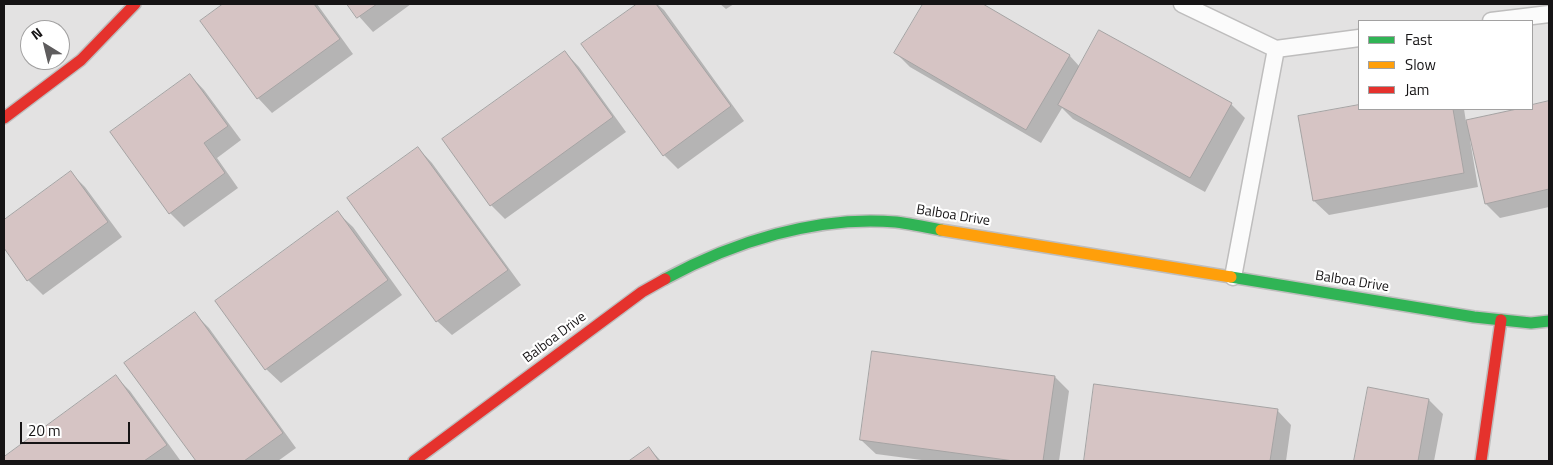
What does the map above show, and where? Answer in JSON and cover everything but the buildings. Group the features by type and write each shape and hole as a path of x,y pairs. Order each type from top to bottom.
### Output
{"street":[{"path":"4,118 81,60 135,4"},
{"name":"Balboa Drive","path":"414,461 642,292 696,263 739,246 789,231 840,223 895,222 1502,320 1549,321"},
{"path":"1481,461 1502,320"}],"lane":[{"path":"1182,4 1276,49 1358,38"},
{"path":"1499,20 1549,14"},
{"path":"1233,277 1276,49"}],"traffic: fast":[{"path":"665,279 719,253 776,234 806,227 866,221 896,222 941,230"},
{"path":"1231,277 1474,317 1531,323 1549,321"}],"traffic: slow":[{"path":"941,230 1231,277"}],"traffic: jam":[{"path":"4,118 81,60 135,4"},
{"path":"414,461 642,292 665,279"},
{"path":"1481,461 1501,320"}]}
